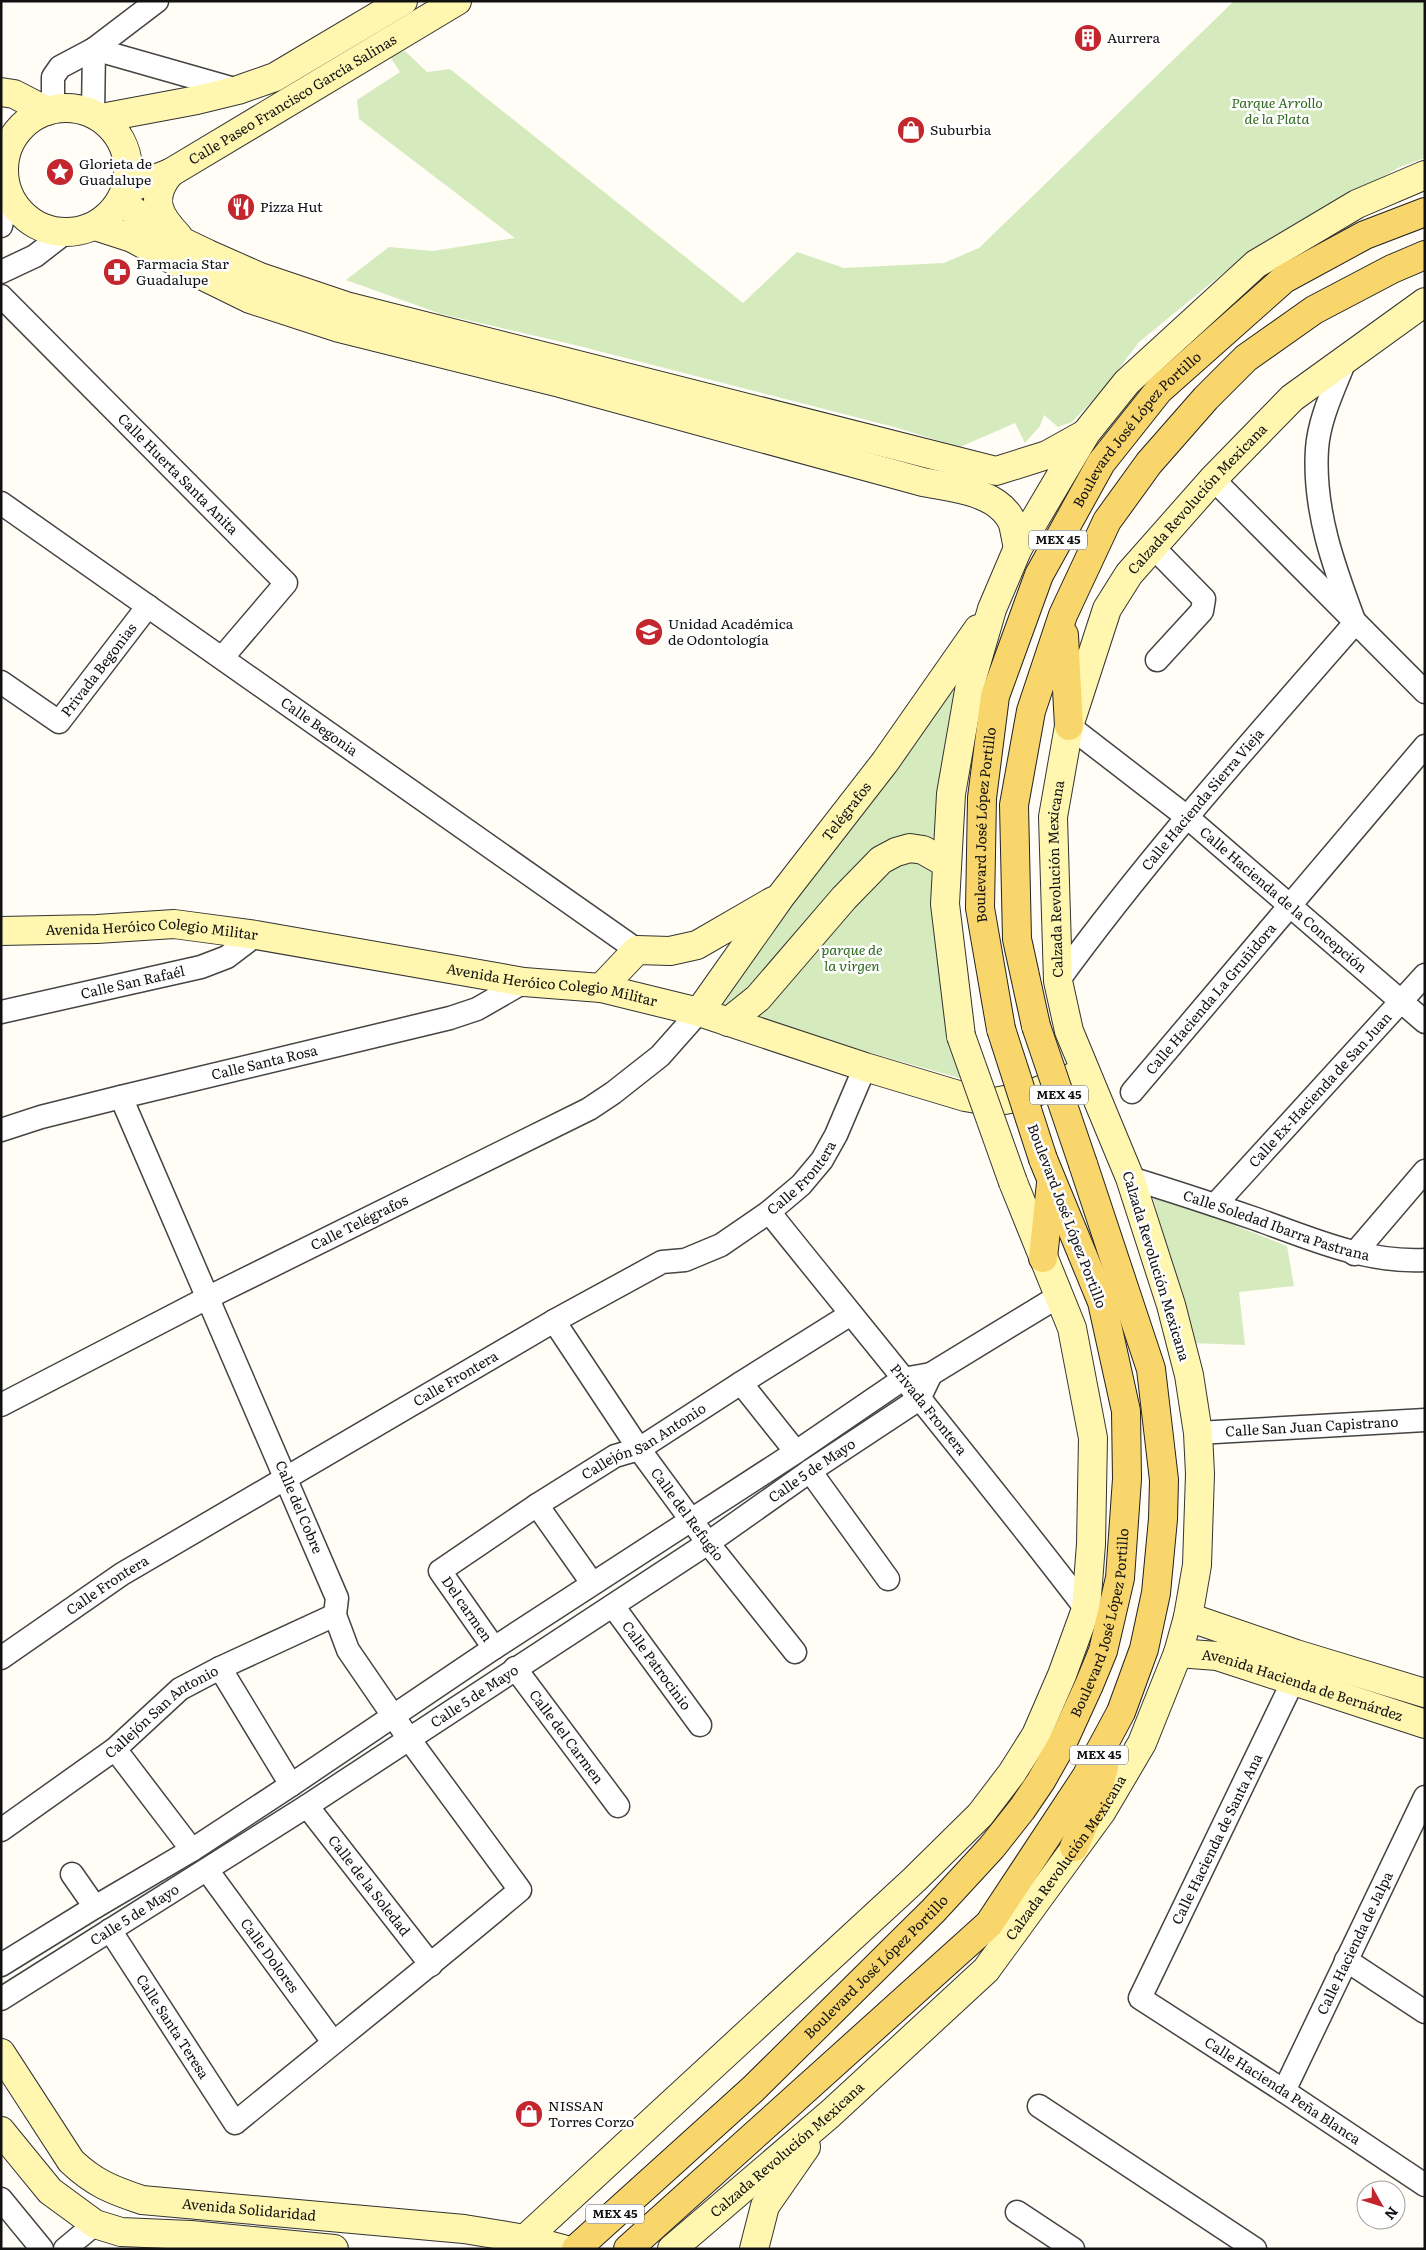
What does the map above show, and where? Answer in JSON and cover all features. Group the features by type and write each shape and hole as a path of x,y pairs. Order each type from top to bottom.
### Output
{"main road":[{"name":"Boulevard José López Portillo","path":"576,2249 753,2089 933,1911 992,1847 1022,1809 1040,1781 1062,1744 1090,1685 1103,1651 1120,1578 1127,1479 1126,1411 1102,1302 1047,1169 1001,1029 980,908 982,798 994,696 1039,575 1101,463 1160,390 1284,279 1365,235 1425,212"},
{"name":"Boulevard José López Portillo","path":"628,2249 989,1924 1086,1777 1121,1712 1144,1649 1156,1594 1163,1519 1164,1480 1151,1369 1036,1026 1017,939 1014,806 1031,711 1063,615 1113,513 1149,463 1206,398 1246,358 1314,310 1392,269 1425,255"},
{"path":"1063,615 1068,726"},
{"path":"1043,1258 1047,1169"},
{"path":"1074,1847 1097,1793 1121,1712"}],"street":[{"path":"50,110 53,77 60,66 94,49 157,1"},
{"name":"Calle Paseo Francisco García Salinas","path":"97,116 198,100 238,90 275,77 403,1"},
{"name":"Calle Paseo Francisco García Salinas","path":"123,196 170,173 457,1"},
{"path":"94,49 238,90"},
{"path":"94,49 97,116"},
{"path":"1,92 14,94 50,110"},
{"path":"1,226 5,161 10,144 19,130 32,119 50,110 73,108 97,116 116,132 125,150 129,170 123,196 109,215 94,226 80,231 48,230 32,222 19,210 5,183"},
{"path":"170,173 160,184 159,210 165,222 184,242"},
{"path":"519,2244 842,1948 980,1815 1012,1773 1036,1735 1062,1675 1086,1609 1091,1544 1092,1438 1072,1328 1013,1182 961,1036 945,904 946,864 951,794 970,684 992,609 1018,548 1086,434 1127,382 1256,264 1357,204 1425,175"},
{"path":"123,196 160,232 260,277 346,306 996,471 1047,455 1086,434"},
{"path":"94,226 132,238 198,274 250,299 339,328 560,383 923,482 981,495 1000,507 1012,523 1018,548"},
{"path":"1,272 35,256 66,232"},
{"name":"Calle Huerta Santa Anita","path":"1,296 286,583 222,658"},
{"name":"Calzada Revolución Mexicana","path":"672,2249 830,2114 986,1970 1102,1811 1142,1743 1178,1653 1188,1617 1197,1565 1200,1474 1198,1433 1189,1375 1171,1305 1130,1178 1069,1031 1058,981 1053,817 1068,726 1107,609 1129,574 1213,479 1292,398 1425,302"},
{"path":"1346,358 1325,414 1317,448 1318,485 1322,523 1332,564 1355,623"},
{"path":"1213,479 1425,692"},
{"name":"Calle Begonia","path":"1,504 637,950"},
{"path":"1153,547 1204,598 1202,611 1157,660"},
{"name":"Privada Begonias","path":"1,682 11,699 59,722 148,606"},
{"name":"Telégrafos","path":"699,1012 781,896 891,754 940,687 992,609"},
{"name":"Calle Hacienda Sierra Vieja","path":"1058,981 1091,936 1187,817 1355,623"},
{"name":"Calle Hacienda de la Concepción","path":"1068,726 1187,817 1425,1022"},
{"name":"Calle Hacienda La Gruñidora","path":"1132,1092 1425,746"},
{"path":"728,1022 758,998 844,898 880,860 910,848 922,850 946,864"},
{"path":"601,988 637,950 670,951 697,945 781,896"},
{"name":"Avenida Heróico Colegio Militar","path":"1,931 96,930 174,924 256,935 524,982 601,988 699,1012 865,1067 965,1097 994,1102 1026,1096 1086,1072"},
{"name":"Calle San Rafaél","path":"1,1012 200,967 227,957 256,935"},
{"name":"Calle Ex-Hacienda de San Juan","path":"1215,1205 1425,975"},
{"name":"Calle Santa Rosa","path":"1,1130 41,1117 121,1097 450,1018 477,1009 524,982"},
{"name":"Calle Telégrafos","path":"2,1400 589,1109 613,1093 660,1056 699,1012"},
{"name":"Calle Frontera","path":"1,1658 122,1574 286,1476 554,1321 662,1262 685,1260 721,1245 769,1212 801,1185 822,1160 836,1135 865,1067"},
{"name":"Calle del Cobre","path":"121,1097 209,1297 337,1598 335,1615 348,1650 409,1739 520,1890 432,1965"},
{"path":"1354,1254 1425,1171"},
{"name":"Calle Soledad Ibarra Pastrana","path":"1130,1178 1215,1205 1354,1254 1404,1261 1425,1260"},
{"name":"Privada Frontera","path":"769,1212 889,1359 1086,1609"},
{"name":"Calle 5 de Mayo","path":"1,1965 94,1907 192,1850 592,1583 796,1452 903,1378 931,1374 1059,1296"},
{"name":"Callejón San Antonio","path":"440,1571 537,1505 615,1456 640,1449 851,1314"},
{"name":"Calle del Refugio","path":"554,1321 640,1449 708,1542 795,1652"},
{"path":"919,1399 931,1374"},
{"path":"741,1383 796,1452"},
{"name":"Calle 5 de Mayo","path":"1,1998 307,1806 613,1606 919,1399"},
{"name":"Calle San Juan Capistrano","path":"1198,1433 1425,1420"},
{"path":"810,1471 888,1579"},
{"path":"537,1505 592,1583"},
{"name":"Del carmen","path":"440,1571 494,1648"},
{"name":"Calle Patrocinio","path":"613,1606 700,1725"},
{"name":"Callejón San Antonio","path":"1,1830 115,1748 180,1689 220,1668 335,1615"},
{"name":"Avenida Hacienda de Bernárdez","path":"1188,1617 1296,1654 1425,1693"},
{"name":"Avenida Hacienda de Bernárdez","path":"1178,1653 1217,1656 1425,1724"},
{"path":"220,1668 291,1785"},
{"name":"Calle del Carmen","path":"516,1668 618,1806"},
{"name":"Calle Hacienda de Santa Ana","path":"1140,1998 1293,1681"},
{"path":"115,1748 192,1850"},
{"name":"Calle Hacienda de Jalpa","path":"1284,2091 1346,1960 1418,1831 1425,1797"},
{"name":"Calle de la Soledad","path":"307,1806 432,1965"},
{"name":"Calle Dolores","path":"207,1870 333,2042"},
{"path":"72,1874 94,1907"},
{"name":"Calle Santa Teresa","path":"110,1930 235,2123 333,2042"},
{"path":"1346,1960 1425,2012"},
{"path":"333,2042 432,1965"},
{"name":"Calle Hacienda Peña Blanca","path":"1140,1998 1425,2185"},
{"name":"Avenida Solidaridad","path":"1,2053 71,2161 83,2173 103,2186 134,2198 464,2229 519,2244 563,2249"},
{"path":"1039,2106 1255,2249"},
{"path":"754,2249 765,2206 830,2114"},
{"path":"1,2131 50,2191 95,2224 120,2232 191,2235 334,2249"},
{"path":"1,2199 42,2249"},
{"path":"1017,2212 1073,2249"},
{"path":"65,2249 95,2224"}],"green space":[{"name":"Parque Arrollo de la Plata","path":"1234,1 1425,1 1425,158 1400,167 1254,248 1139,342 1103,390 1072,422 1058,427 1044,415 1040,426 1025,443 1015,423 960,447 894,427 575,345 441,314 346,280 389,247 433,251 515,238 359,119 357,100 400,72 389,55 405,51 427,72 450,69 743,303 797,252 844,268 944,263 979,248"},
{"name":"parque de la virgen","path":"960,689 934,887 941,993 963,1079 706,1006 949,694"},
{"path":"1152,1193 1287,1246 1294,1286 1239,1292 1245,1345 1190,1343"}],"place":[{"name":"Aurrera","path":"1088,38"},
{"name":"Suburbia","path":"911,130"},
{"name":"Glorieta de Guadalupe","path":"60,172"},
{"name":"Pizza Hut","path":"241,207"},
{"name":"Farmacia Star Guadalupe","path":"117,272"},
{"name":"Unidad Académica de Odontología","path":"649,632"},
{"name":"NISSAN Torres Corzo","path":"529,2114"}]}
